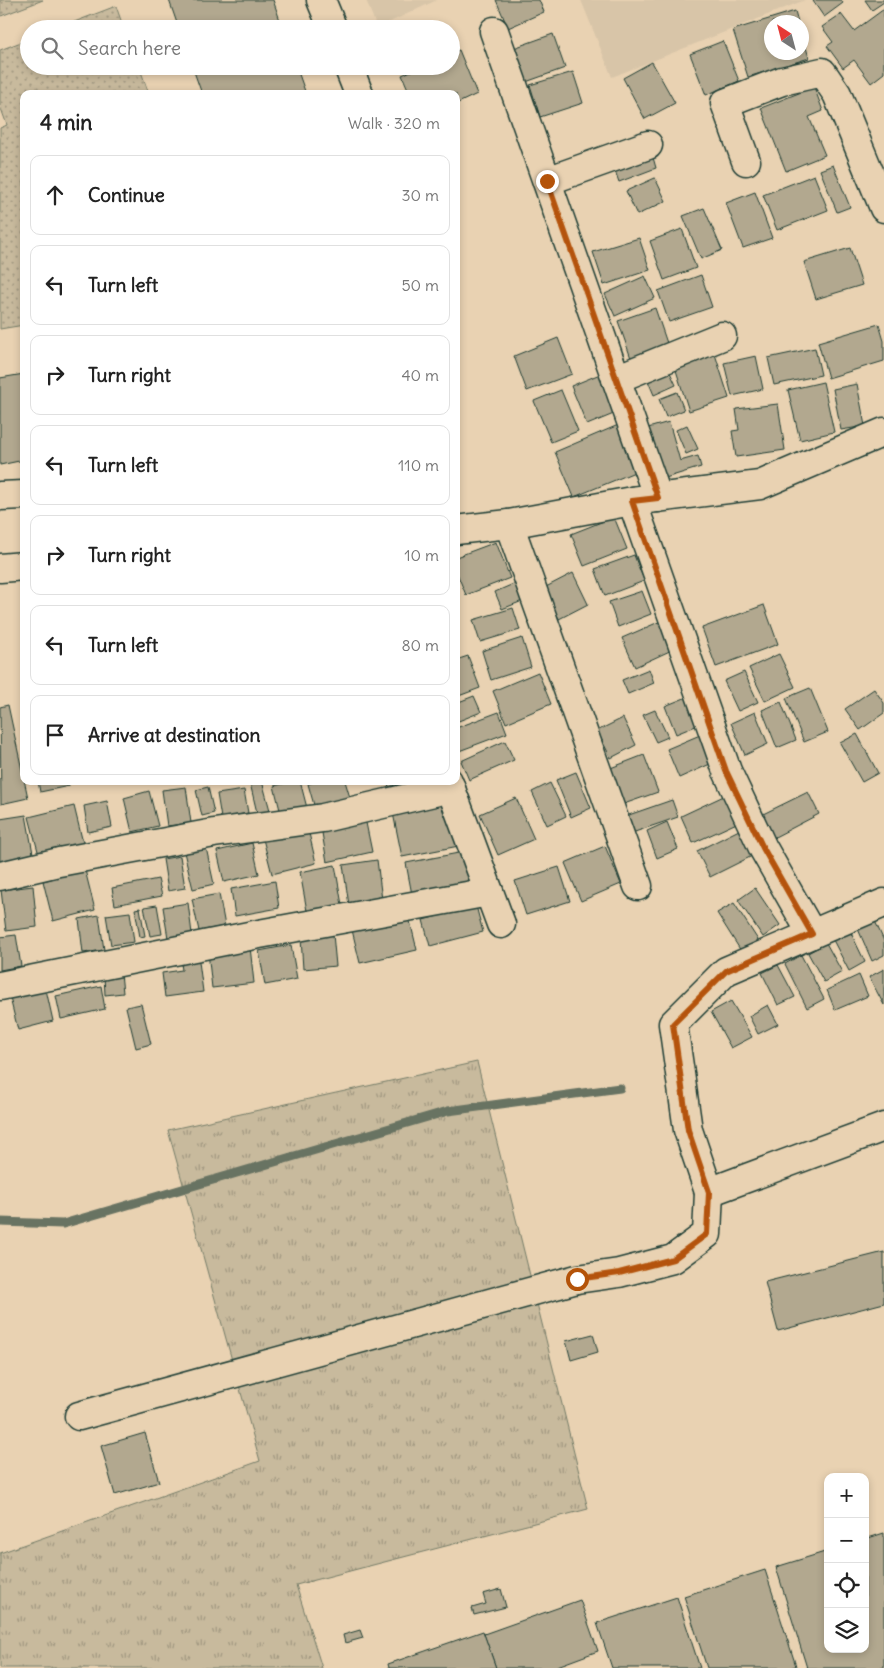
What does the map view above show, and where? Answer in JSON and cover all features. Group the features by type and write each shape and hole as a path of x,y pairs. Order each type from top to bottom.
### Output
{"street":[{"path":"321,0 329,20"},
{"path":"494,31 616,379 645,500 726,771 763,848 812,934"},
{"path":"746,161 726,103 782,81 822,72 837,94 884,208"},
{"path":"352,75 357,90"},
{"path":"547,181 648,145"},
{"path":"616,379 722,336"},
{"path":"460,530 509,524 645,500 760,485 884,432"},
{"path":"0,496 20,495"},
{"path":"509,524 638,886"},
{"path":"0,568 20,566"},
{"path":"0,876 58,862 214,833 322,818 450,785 501,924"},
{"path":"0,986 259,934 489,892"},
{"path":"79,1416 577,1279 619,1273 673,1259 707,1234 709,1192 688,1130 673,1024 726,971 884,903"},
{"path":"709,1192 884,1127"}],"shaded area":[{"path":"366,0 437,0 394,20 374,20"},
{"path":"581,0 805,0 764,15 612,77"}],"green space":[{"path":"0,0 43,0 1,16"},
{"path":"116,6 121,20 79,20"},
{"path":"20,42 20,75 142,75 148,90 20,90 20,326 0,329 0,128 7,125 0,106 0,50"},
{"path":"477,1062 588,1509 296,1585 322,1668 0,1668 0,1553 260,1461 168,1130"}],"building":[{"path":"169,0 273,0 280,20 176,20"},
{"path":"496,0 539,0 544,12 508,28"},
{"path":"841,0 843,3 824,17 813,1"},
{"path":"865,0 884,0 884,2 872,10"},
{"path":"884,9 884,73 871,83 854,60 843,68 827,46 833,42 822,27 841,14 854,31"},
{"path":"795,11 796,15 782,15"},
{"path":"764,20 764,60 803,60 748,77 733,30"},
{"path":"553,34 565,68 523,83 511,49"},
{"path":"723,41 739,81 706,95 690,54"},
{"path":"460,52 477,94 460,102 460,90 408,90 402,75 460,75"},
{"path":"652,62 675,103 645,119 623,78"},
{"path":"573,72 583,103 540,117 530,85"},
{"path":"195,75 299,75 305,90 201,90"},
{"path":"814,87 823,111 809,117 825,155 786,171 761,108"},
{"path":"652,154 656,168 619,182 614,168"},
{"path":"833,165 850,207 837,212 820,170"},
{"path":"814,175 828,210 777,230 763,195"},
{"path":"655,178 666,201 637,215 626,191"},
{"path":"755,192 772,238 743,248 726,203"},
{"path":"704,208 722,250 701,259 683,216"},
{"path":"682,229 696,268 664,280 650,241"},
{"path":"639,238 650,270 604,285 593,252"},
{"path":"850,248 862,285 816,299 804,262"},
{"path":"701,275 712,307 669,322 658,291"},
{"path":"645,276 655,298 615,316 605,294"},
{"path":"655,308 669,349 632,361 618,321"},
{"path":"879,324 884,341 884,361 828,378 818,342"},
{"path":"558,338 572,374 527,391 514,356"},
{"path":"815,348 821,375 774,385 768,358"},
{"path":"714,351 729,398 689,411 674,364"},
{"path":"756,356 763,389 732,396 724,363"},
{"path":"667,366 676,385 654,395 646,376"},
{"path":"600,374 616,413 587,425 571,386"},
{"path":"20,375 20,461 0,465 0,378"},
{"path":"823,382 834,432 800,440 788,390"},
{"path":"857,384 865,426 841,430 833,389"},
{"path":"561,390 578,431 551,442 534,401"},
{"path":"677,392 684,410 666,417 659,399"},
{"path":"778,404 785,450 736,457 732,431 739,430 736,409"},
{"path":"669,422 680,461 698,456 701,467 662,479 648,428"},
{"path":"623,423 642,469 574,497 555,452"},
{"path":"687,425 698,449 686,454 676,430"},
{"path":"614,517 627,549 584,566 571,534"},
{"path":"496,542 510,578 466,595 460,581 460,556"},
{"path":"634,555 644,581 605,596 595,569"},
{"path":"573,573 588,604 559,619 544,588"},
{"path":"518,582 525,600 502,609 495,592"},
{"path":"642,591 651,614 618,627 609,602"},
{"path":"764,605 778,644 716,667 702,628"},
{"path":"513,608 520,630 480,642 473,620"},
{"path":"661,621 674,649 635,667 622,638"},
{"path":"522,638 531,667 491,680 482,651"},
{"path":"779,654 795,687 765,701 749,668"},
{"path":"468,656 480,688 460,696 460,659"},
{"path":"649,669 654,683 628,694 622,680"},
{"path":"538,672 551,704 506,723 493,691"},
{"path":"744,672 758,702 738,711 724,681"},
{"path":"810,688 828,732 804,742 786,698"},
{"path":"874,689 884,703 884,713 860,730 845,709"},
{"path":"692,695 703,723 676,734 665,706"},
{"path":"474,696 481,712 460,720 460,701"},
{"path":"781,702 796,740 777,748 762,710"},
{"path":"8,705 20,761 20,785 25,785 28,798 1,804 0,707"},
{"path":"655,710 668,737 656,742 643,715"},
{"path":"499,712 507,733 460,751 460,727"},
{"path":"755,712 768,744 745,755 731,723"},
{"path":"623,718 636,745 611,758 597,731"},
{"path":"707,732 719,760 679,778 667,749"},
{"path":"857,734 878,773 862,782 840,743"},
{"path":"505,741 514,760 469,780 461,761"},
{"path":"644,755 658,792 621,805 608,769"},
{"path":"576,772 591,808 571,817 556,780"},
{"path":"550,783 566,816 547,825 532,792"},
{"path":"39,785 69,785 69,786 40,792"},
{"path":"250,785 263,785 271,814 258,817"},
{"path":"301,785 307,808 281,814 274,786"},
{"path":"308,785 346,785 351,801 316,812"},
{"path":"186,787 191,823 167,826 162,790"},
{"path":"208,787 214,813 202,816 196,790"},
{"path":"244,790 248,813 221,818 217,794"},
{"path":"149,791 158,826 132,832 124,798"},
{"path":"808,792 819,814 773,838 761,815"},
{"path":"728,794 741,821 693,843 681,816"},
{"path":"516,798 534,839 498,855 480,814"},
{"path":"455,800 464,845 402,857 393,813"},
{"path":"672,800 678,817 629,834 623,817"},
{"path":"107,801 112,827 88,832 84,806"},
{"path":"74,806 83,843 39,855 29,817"},
{"path":"26,815 34,859 0,865 0,819"},
{"path":"365,818 372,852 327,862 321,827"},
{"path":"667,822 678,849 657,858 647,831"},
{"path":"308,829 316,863 272,874 263,839"},
{"path":"741,829 754,855 710,877 697,851"},
{"path":"205,843 214,884 193,889 183,848"},
{"path":"252,843 259,874 224,882 217,851"},
{"path":"605,846 621,884 581,901 565,863"},
{"path":"469,851 476,887 413,900 406,863"},
{"path":"180,856 185,888 168,891 163,859"},
{"path":"377,860 382,900 349,905 343,865"},
{"path":"335,865 342,905 307,911 300,872"},
{"path":"559,867 570,901 526,915 515,881"},
{"path":"85,870 95,910 53,921 43,881"},
{"path":"158,879 162,896 115,905 112,888"},
{"path":"275,881 279,908 235,916 231,889"},
{"path":"33,886 37,927 6,931 1,890"},
{"path":"755,888 780,925 763,937 738,900"},
{"path":"219,894 225,926 199,931 192,899"},
{"path":"188,903 192,934 168,938 163,907"},
{"path":"734,903 758,940 741,951 717,913"},
{"path":"157,905 162,934 150,936 144,907"},
{"path":"476,906 483,932 430,946 423,920"},
{"path":"140,908 145,936 140,937 135,909"},
{"path":"130,912 134,942 111,945 106,915"},
{"path":"99,915 104,950 83,953 79,919"},
{"path":"409,917 417,950 360,963 352,930"},
{"path":"875,921 884,941 884,955 872,961 858,929"},
{"path":"850,931 865,962 849,971 833,940"},
{"path":"333,934 336,966 303,969 301,938"},
{"path":"16,935 21,966 0,970 0,937"},
{"path":"826,943 842,972 824,982 808,953"},
{"path":"291,945 297,979 265,985 259,951"},
{"path":"250,947 254,983 212,988 208,952"},
{"path":"198,954 203,992 165,997 162,973 182,970 180,957"},
{"path":"801,955 824,999 807,1008 785,964"},
{"path":"778,965 795,997 778,1005 762,973"},
{"path":"884,969 884,1005 869,977"},
{"path":"121,973 123,993 105,995 104,975"},
{"path":"859,975 868,996 835,1010 827,990"},
{"path":"45,985 53,1021 18,1030 9,994"},
{"path":"101,986 105,1009 61,1019 56,996"},
{"path":"731,1001 752,1037 731,1048 711,1012"},
{"path":"141,1004 151,1044 136,1048 126,1007"},
{"path":"768,1005 778,1024 758,1034 749,1016"},
{"path":"884,1252 884,1303 778,1331 765,1282"},
{"path":"593,1334 598,1352 571,1360 566,1341"},
{"path":"145,1433 159,1482 115,1495 101,1446"},
{"path":"884,1533 884,1668 807,1668 776,1567 824,1552 824,1653 869,1653 869,1538"},
{"path":"765,1570 796,1666 790,1668 707,1668 684,1596"},
{"path":"501,1589 506,1607 474,1615 472,1608 486,1604 483,1594"},
{"path":"677,1597 700,1668 612,1668 597,1623"},
{"path":"580,1600 598,1651 552,1668 496,1668 484,1634"},
{"path":"360,1630 363,1638 345,1643 343,1635"},
{"path":"483,1631 496,1668 389,1668 388,1664"}],"waterway":[{"path":"0,1222 63,1224 448,1111 620,1088"}],"route":[{"path":"547,181 658,498 632,501 726,771 763,848 812,934 726,971 673,1024 688,1130 709,1192 707,1234 673,1259 619,1273 577,1279"}]}
